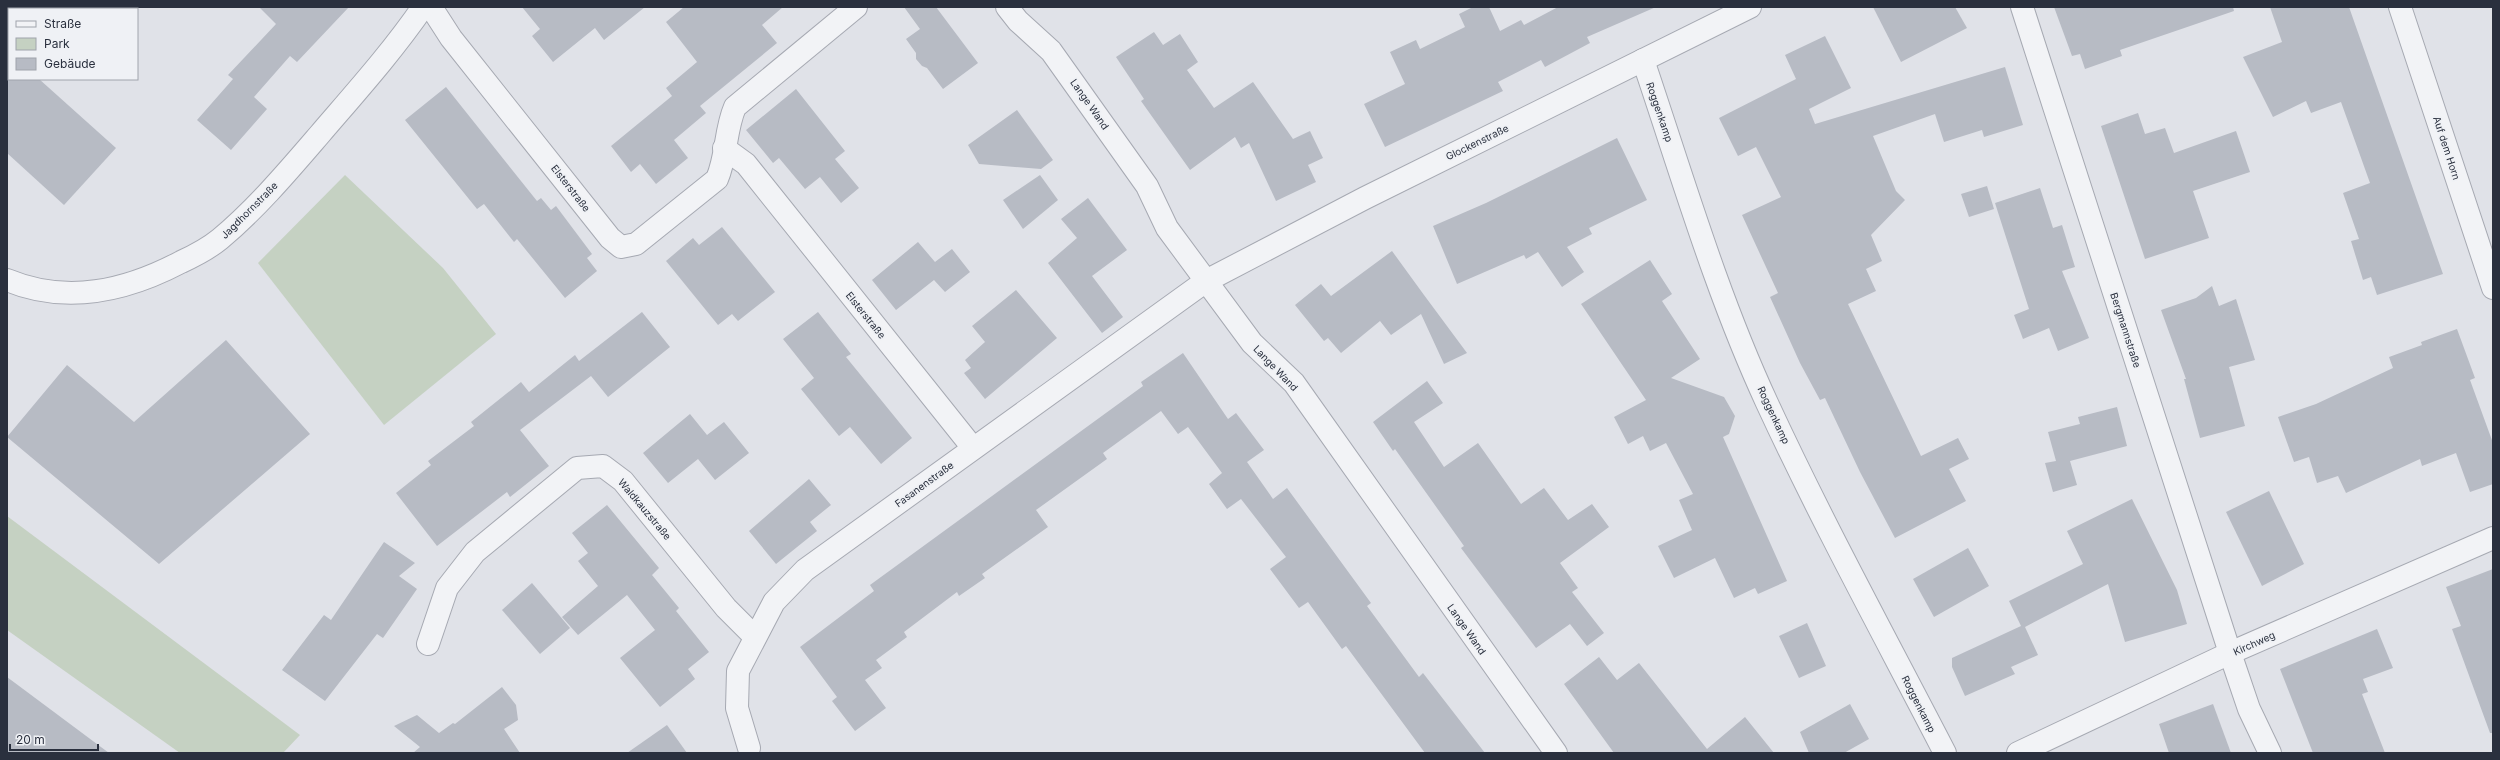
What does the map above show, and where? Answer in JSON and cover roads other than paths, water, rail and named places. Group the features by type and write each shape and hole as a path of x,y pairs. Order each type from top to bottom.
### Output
{"street":[{"name":"Jagdhornstraße","path":"7,280 22,286 64,293 101,291 150,279 219,240 257,203 386,59 423,7"},
{"name":"Elsterstraße","path":"431,7 456,44 610,238 621,247 636,244 717,179 722,168 729,121 735,107 856,7"},
{"name":"Lange Wand","path":"1007,7 1018,21 1051,51 1147,186 1167,228 1252,343 1294,383 1556,753"},
{"name":"Glockenstraße","path":"1206,281 1372,194 1750,7"},
{"name":"Bergmannstraße","path":"2022,7 2230,653 2249,709 2270,753"},
{"name":"Auf dem Horn","path":"2400,7 2493,288"},
{"name":"Roggenkamp","path":"1643,60 1724,296 1767,402 1833,538 1945,753"},
{"name":"Elsterstraße","path":"724,148 746,164 973,448"},
{"name":"Fasanenstraße","path":"749,748 737,708 738,671 774,602 806,570 1206,281"},
{"name":"Waldkauzstraße","path":"428,644 447,588 474,552 577,468 602,466 623,481 726,608 755,637"},
{"name":"Kirchweg","path":"2018,753 2230,653 2493,538"}]}
